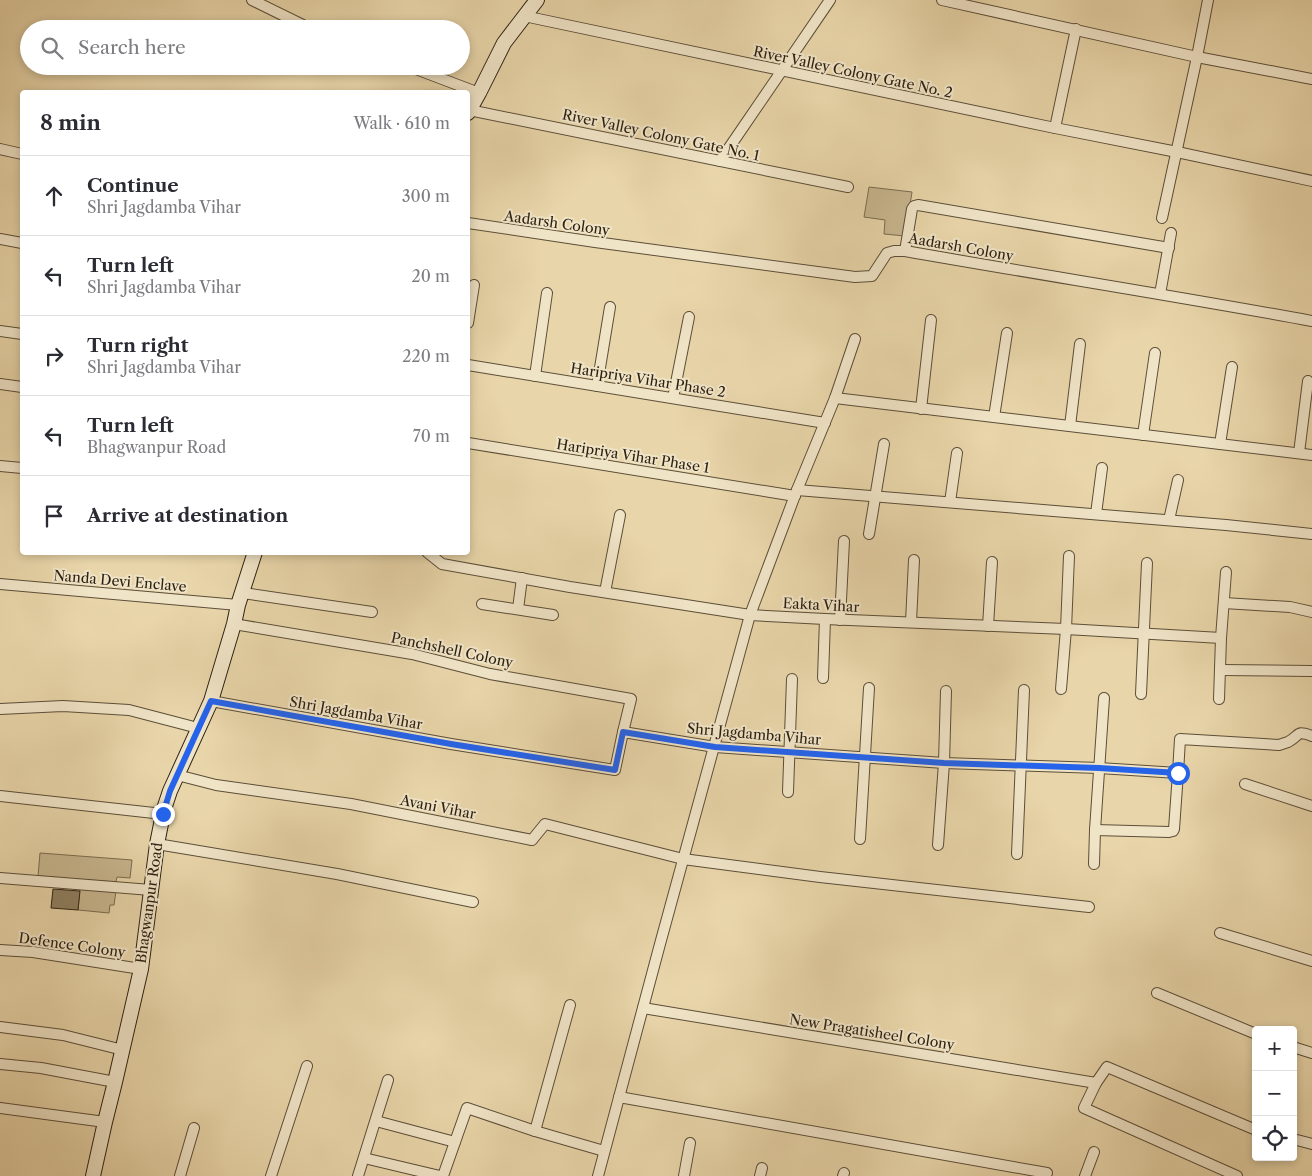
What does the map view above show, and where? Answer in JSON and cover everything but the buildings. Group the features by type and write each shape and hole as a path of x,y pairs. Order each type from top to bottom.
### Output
{"street":[{"path":"252,0 293,20"},
{"path":"470,108 504,43 537,0"},
{"path":"720,161 830,0"},
{"path":"942,0 1197,57 1312,79"},
{"path":"1162,218 1208,0"},
{"name":"River Valley Colony Gate No. 2","path":"524,16 1054,128 1177,152 1312,182"},
{"path":"1054,128 1076,29"},
{"path":"432,75 479,93"},
{"name":"River Valley Colony Gate No. 1","path":"470,111 848,187"},
{"path":"0,149 20,154"},
{"path":"905,251 912,209 918,205 1169,248"},
{"name":"Aadarsh Colony","path":"470,223 855,277 872,276 887,253 905,251 1312,321"},
{"path":"1160,294 1171,233"},
{"path":"0,239 20,243"},
{"path":"470,310 474,285"},
{"path":"535,376 547,293"},
{"path":"597,386 610,307"},
{"path":"673,398 689,317"},
{"path":"921,408 931,320"},
{"path":"0,331 20,334"},
{"path":"994,417 1007,333"},
{"path":"598,1176 750,615 796,493 835,398 855,339"},
{"path":"1070,426 1080,344"},
{"path":"1143,435 1155,353"},
{"name":"Haripriya Vihar Phase 2","path":"470,365 825,423"},
{"path":"1220,444 1232,367"},
{"path":"1299,453 1308,413 1308,382"},
{"path":"0,384 20,387"},
{"path":"835,398 1312,455"},
{"name":"Haripriya Vihar Phase 1","path":"470,444 796,493 875,496 1169,520 1312,534"},
{"path":"868,534 884,444"},
{"path":"950,502 957,453"},
{"path":"0,466 20,468"},
{"path":"1096,514 1102,468"},
{"path":"1169,520 1178,480"},
{"path":"605,592 620,515"},
{"path":"840,620 844,541"},
{"name":"Bhagwanpur Road","path":"93,1176 116,1082 140,969 157,844 163,814 170,791 211,701 254,555"},
{"name":"Eakta Vihar","path":"431,555 442,564 750,615 1221,638"},
{"path":"1061,689 1069,556"},
{"path":"911,622 914,560"},
{"path":"988,626 992,562"},
{"path":"1141,694 1147,563"},
{"path":"1219,700 1226,572"},
{"path":"518,609 522,578"},
{"name":"Nanda Devi Enclave","path":"0,584 240,599 372,612"},
{"path":"1224,603 1290,607 1312,612"},
{"path":"482,604 554,615"},
{"path":"823,678 825,619"},
{"name":"Panchshell Colony","path":"234,624 403,653 490,674 631,699 623,732"},
{"path":"1220,670 1312,671"},
{"path":"788,792 792,679"},
{"path":"860,840 869,688"},
{"path":"1017,854 1024,690"},
{"path":"938,845 944,763 946,691"},
{"path":"1094,864 1104,698"},
{"name":"Shri Jagdamba Vihar","path":"211,701 451,744 615,770 623,732 715,747 944,763 1099,768 1178,773"},
{"path":"0,709 63,706 129,710 198,728"},
{"path":"1095,830 1173,831 1180,739 1280,745 1288,742 1298,733 1302,732 1312,736"},
{"name":"Avani Vihar","path":"177,775 216,785 351,804 532,840 544,824 683,859"},
{"path":"1245,784 1312,806"},
{"path":"0,796 163,814"},
{"path":"157,844 337,874 474,902"},
{"path":"683,859 820,877 1090,907"},
{"path":"0,878 151,890"},
{"path":"1220,933 1312,961"},
{"name":"Defence Colony","path":"0,950 33,952 140,969"},
{"path":"1157,993 1252,1032"},
{"path":"535,1131 570,1005"},
{"name":"New Pragatisheel Colony","path":"643,1008 1096,1082"},
{"path":"0,1027 63,1035 123,1050"},
{"path":"1297,1048 1312,1053"},
{"path":"0,1064 41,1068 116,1082"},
{"path":"271,1176 307,1066"},
{"path":"1237,1176 1084,1108 1096,1082 1107,1067 1252,1128"},
{"path":"358,1176 388,1080"},
{"path":"619,1097 1046,1173"},
{"path":"0,1108 105,1122"},
{"path":"364,1158 441,1176 467,1108 535,1131 604,1151"},
{"path":"376,1121 455,1142"},
{"path":"180,1176 194,1128"},
{"path":"1297,1140 1312,1144"},
{"path":"684,1176 690,1143"},
{"path":"1085,1176 1094,1152"}],"shaded area":[{"path":"869,187 912,192 905,236 884,234 885,220 864,217"},
{"path":"40,853 132,860 130,878 117,877 116,882 38,876"},
{"path":"80,887 116,891 114,905 110,905 109,913 78,910"}],"route":[{"path":"163,814 170,791 211,701 451,744 615,770 623,732 715,747 944,763 1099,768 1178,773"}]}
